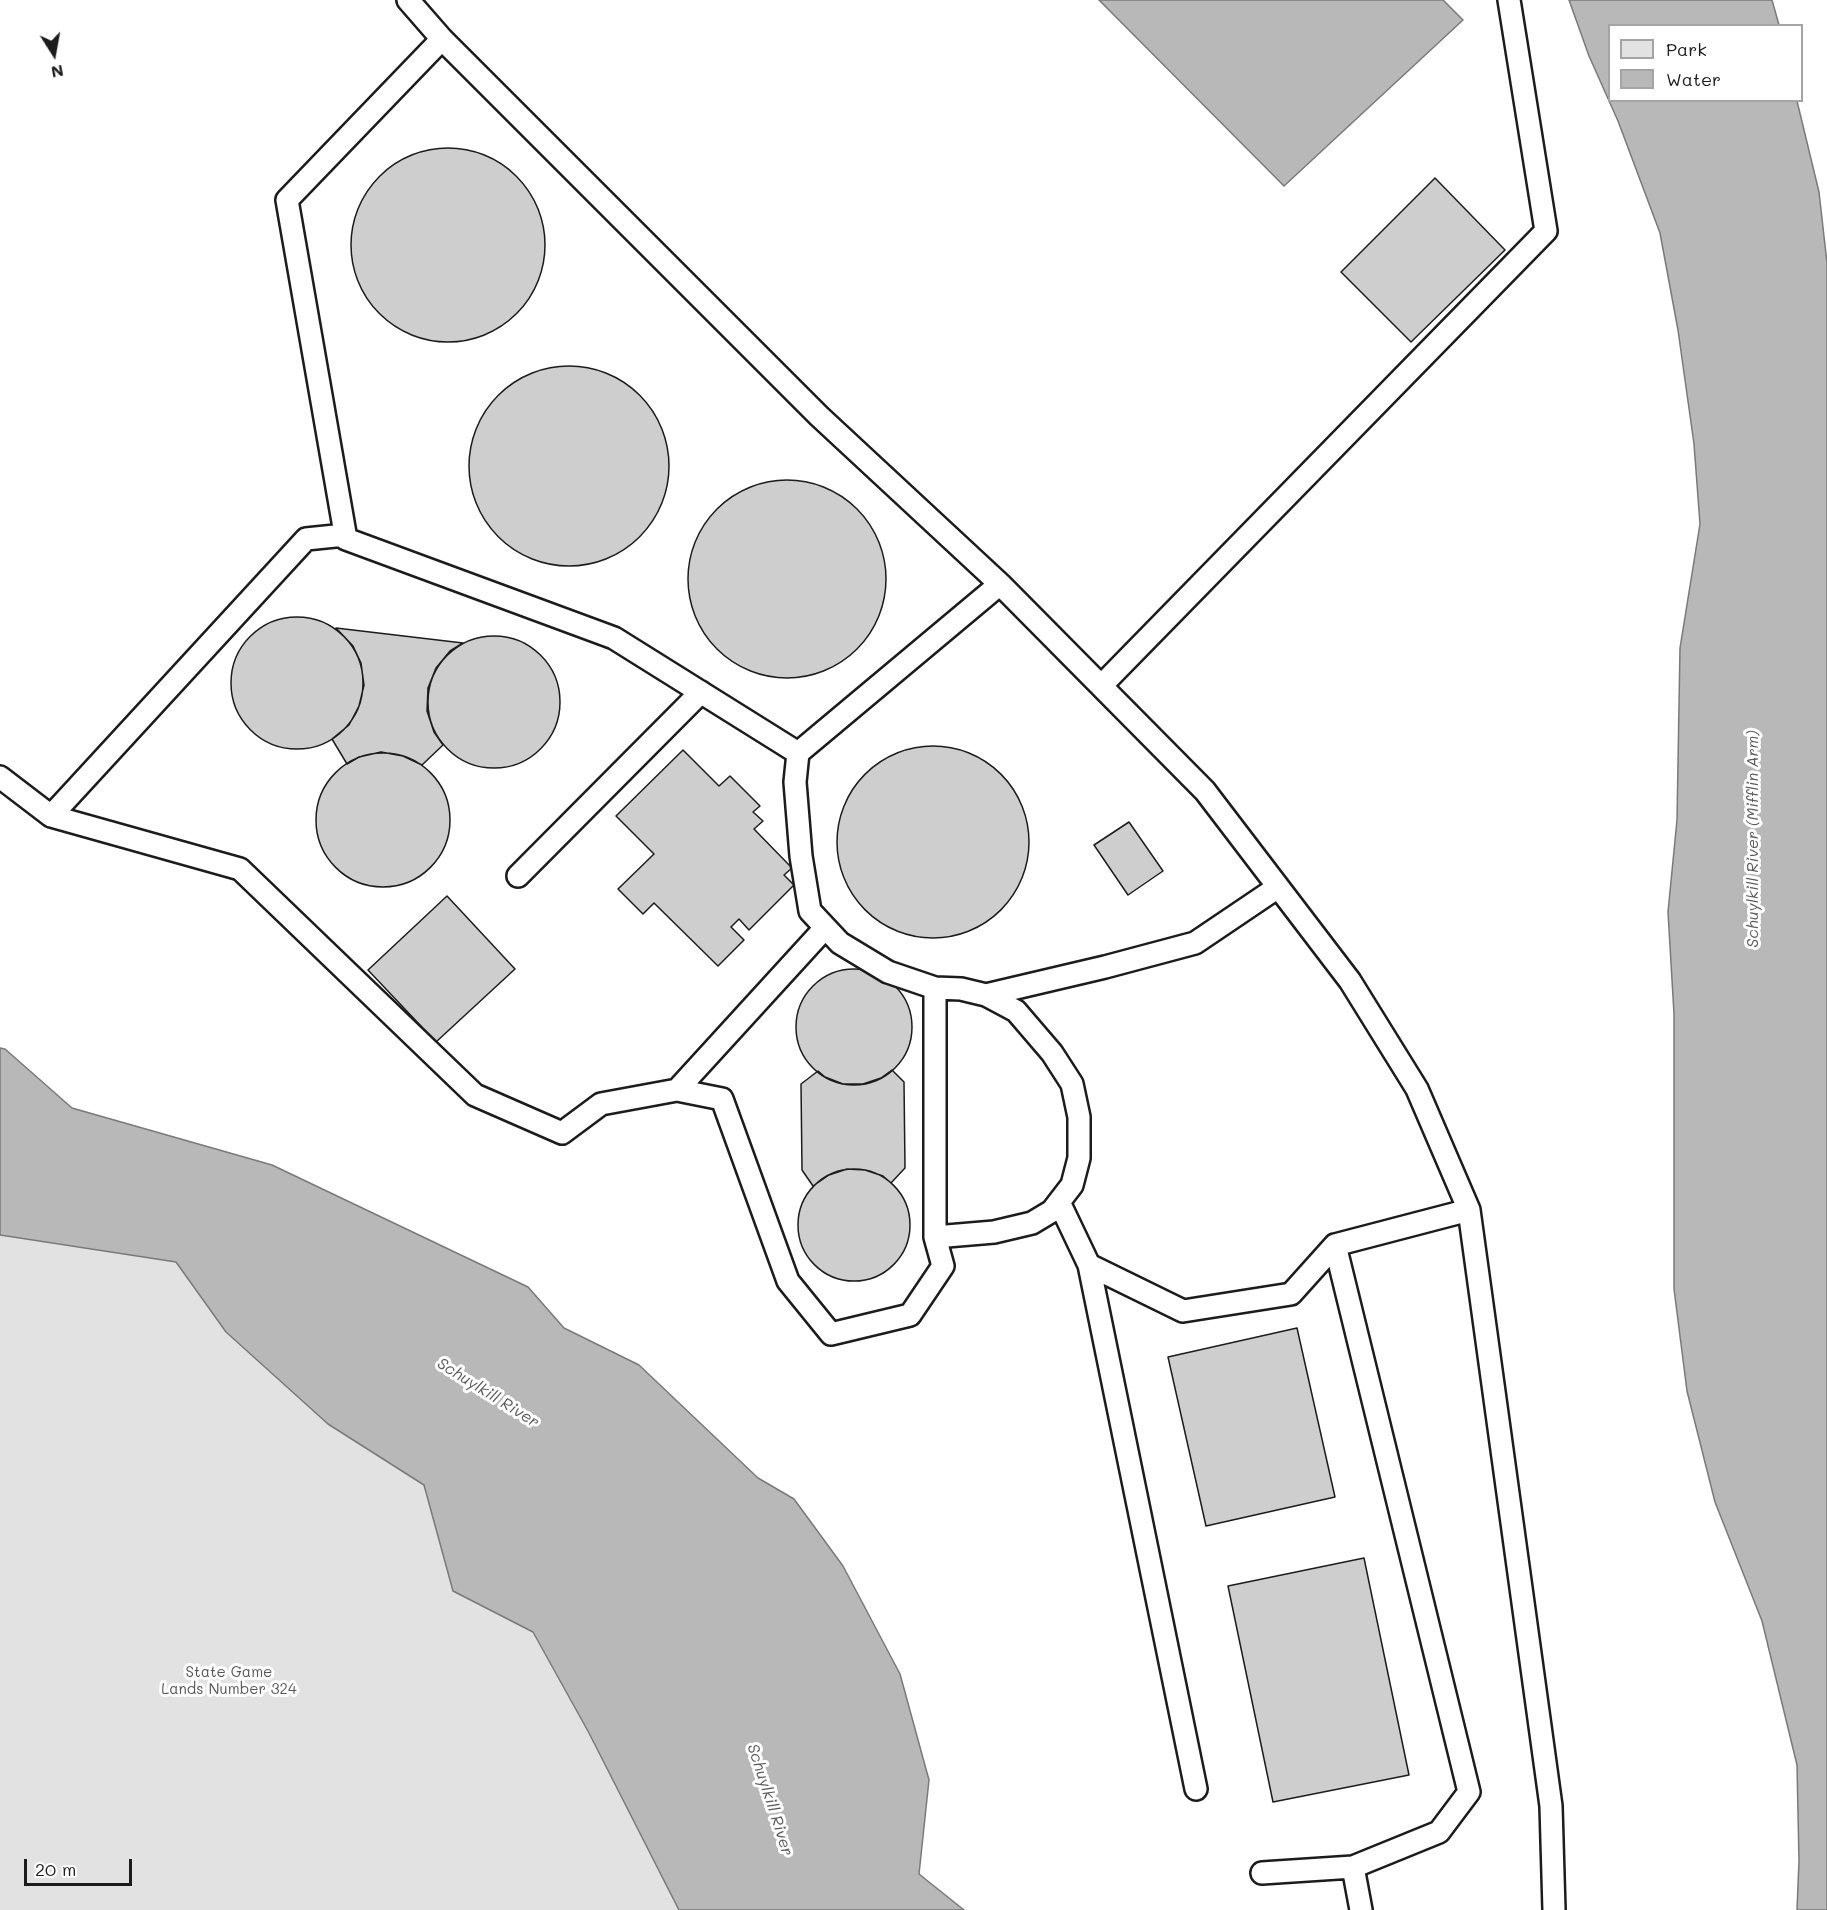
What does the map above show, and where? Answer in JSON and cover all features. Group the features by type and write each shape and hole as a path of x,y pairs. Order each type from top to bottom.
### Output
{"lane":[{"path":"408,0 442,39 819,416 1000,584 1205,791 1350,981 1417,1089 1469,1210 1551,1806 1554,1910"},
{"path":"1101,686 1546,231 1509,0"},
{"path":"442,39 287,200 346,539 614,638 798,753"},
{"path":"51,816 306,539 345,535"},
{"path":"935,1237 994,1232 1032,1223 1052,1211 1072,1185 1080,1158 1079,1117 1072,1084 1052,1053 1016,1011 986,995 961,989 935,988 888,972 840,943 825,928 810,911 801,856 795,782 798,753 1000,584"},
{"path":"518,876 701,692"},
{"path":"0,777 51,816 240,869 475,1095 562,1133 601,1104 677,1090 722,1099 788,1281 831,1334 910,1315 943,1266 935,1237 935,988"},
{"path":"986,995 1105,967 1195,942 1278,887"},
{"path":"677,1090 825,928"},
{"path":"1059,1202 1089,1265 1196,1789"},
{"path":"1089,1265 1183,1311 1291,1294 1335,1245 1469,1210"},
{"path":"1262,1874 1353,1867 1439,1832 1469,1792 1335,1245"},
{"path":"1353,1867 1361,1910"}],"green space":[{"name":"State Game Lands Number 324","path":"0,1225 71,1246 177,1262 226,1332 328,1424 425,1485 442,1551 510,1620 533,1632 589,1733 679,1910 0,1910"}],"water":[{"path":"1099,0 1443,0 1463,20 1284,186"},
{"path":"1569,0 1772,0 1779,24 1608,24 1608,99 1589,56"},
{"name":"Schuylkill River (Mifflin Arm)","path":"1610,102 1797,102 1819,192 1827,263 1827,1910 1797,1910 1799,1861 1797,1765 1762,1621 1715,1502 1687,1391 1674,1289 1674,1014 1668,912 1677,820 1680,648 1700,524 1694,444 1678,330 1660,233"},
{"name":"Schuylkill River","path":"0,1048 5,1049 72,1108 272,1165 528,1287 564,1328 639,1365 758,1478 794,1499 843,1566 900,1674 929,1780 919,1874 964,1910 679,1910 589,1733 533,1632 453,1591 424,1485 328,1424 226,1332 176,1262 0,1235"}],"building":[{"path":"438,148 458,148 494,159 517,176 529,191 538,208 545,235 545,255 538,282 529,299 517,314 502,326 485,335 458,342 438,342 402,331 373,307 362,291 355,273 351,255 351,235 362,199 386,170 402,159 420,152"},
{"path":"1435,178 1505,250 1411,342 1341,272"},
{"path":"559,366 579,366 607,373 640,395 662,428 669,456 669,476 662,504 640,537 607,559 579,566 559,566 531,559 513,549 492,530 473,495 469,476 469,456 476,428 486,410 505,389 540,370"},
{"path":"777,480 797,480 825,487 850,502 864,516 879,541 886,569 886,589 879,617 864,642 850,656 816,674 797,678 777,678 749,671 724,656 710,642 692,608 688,589 688,569 695,541 710,516 724,502 758,484"},
{"path":"297,617 322,622 344,636 358,658 363,683 358,708 344,730 322,744 297,749 272,744 250,730 236,708 231,683 236,658 250,636 272,622"},
{"path":"336,628 463,643 450,651 436,668 428,688 427,711 434,732 443,745 422,765 403,756 381,752 359,757 347,764 332,739 349,725 359,706 364,685 361,663 353,646"},
{"path":"494,636 519,641 541,655 555,677 560,702 555,727 541,749 519,763 494,768 469,763 447,749 433,727 428,702 433,677 447,655 469,641"},
{"path":"924,746 942,746 970,753 1001,774 1022,805 1029,842 1022,879 1001,910 970,931 942,938 924,938 888,927 859,903 848,887 841,870 837,851 837,833 848,797 872,768 888,757 905,750"},
{"path":"683,750 719,786 730,776 760,806 753,812 763,821 754,829 792,868 784,875 794,885 749,930 739,919 731,927 744,940 718,966 654,903 643,914 618,889 654,854 616,816"},
{"path":"383,753 408,759 430,773 444,795 450,820 444,845 430,867 408,881 383,887 358,881 336,867 322,845 316,820 322,795 336,773 358,759"},
{"path":"1129,822 1163,871 1128,895 1094,845"},
{"path":"447,896 515,969 436,1042 368,970"},
{"path":"854,969 876,974 895,986 907,1005 912,1027 907,1049 895,1068 876,1080 854,1085 832,1080 813,1068 801,1049 796,1027 801,1005 813,986 832,974"},
{"path":"892,1070 904,1082 905,1168 891,1183 883,1176 865,1170 847,1169 829,1175 813,1186 802,1170 801,1084 818,1071 825,1077 843,1084 863,1084 881,1078"},
{"path":"854,1169 875,1173 894,1185 906,1204 910,1225 906,1246 894,1265 875,1277 854,1281 833,1277 814,1265 802,1246 798,1225 802,1204 814,1185 833,1173"},
{"path":"1297,1328 1335,1497 1206,1526 1168,1357"},
{"path":"1364,1558 1409,1775 1273,1802 1228,1586"}]}
